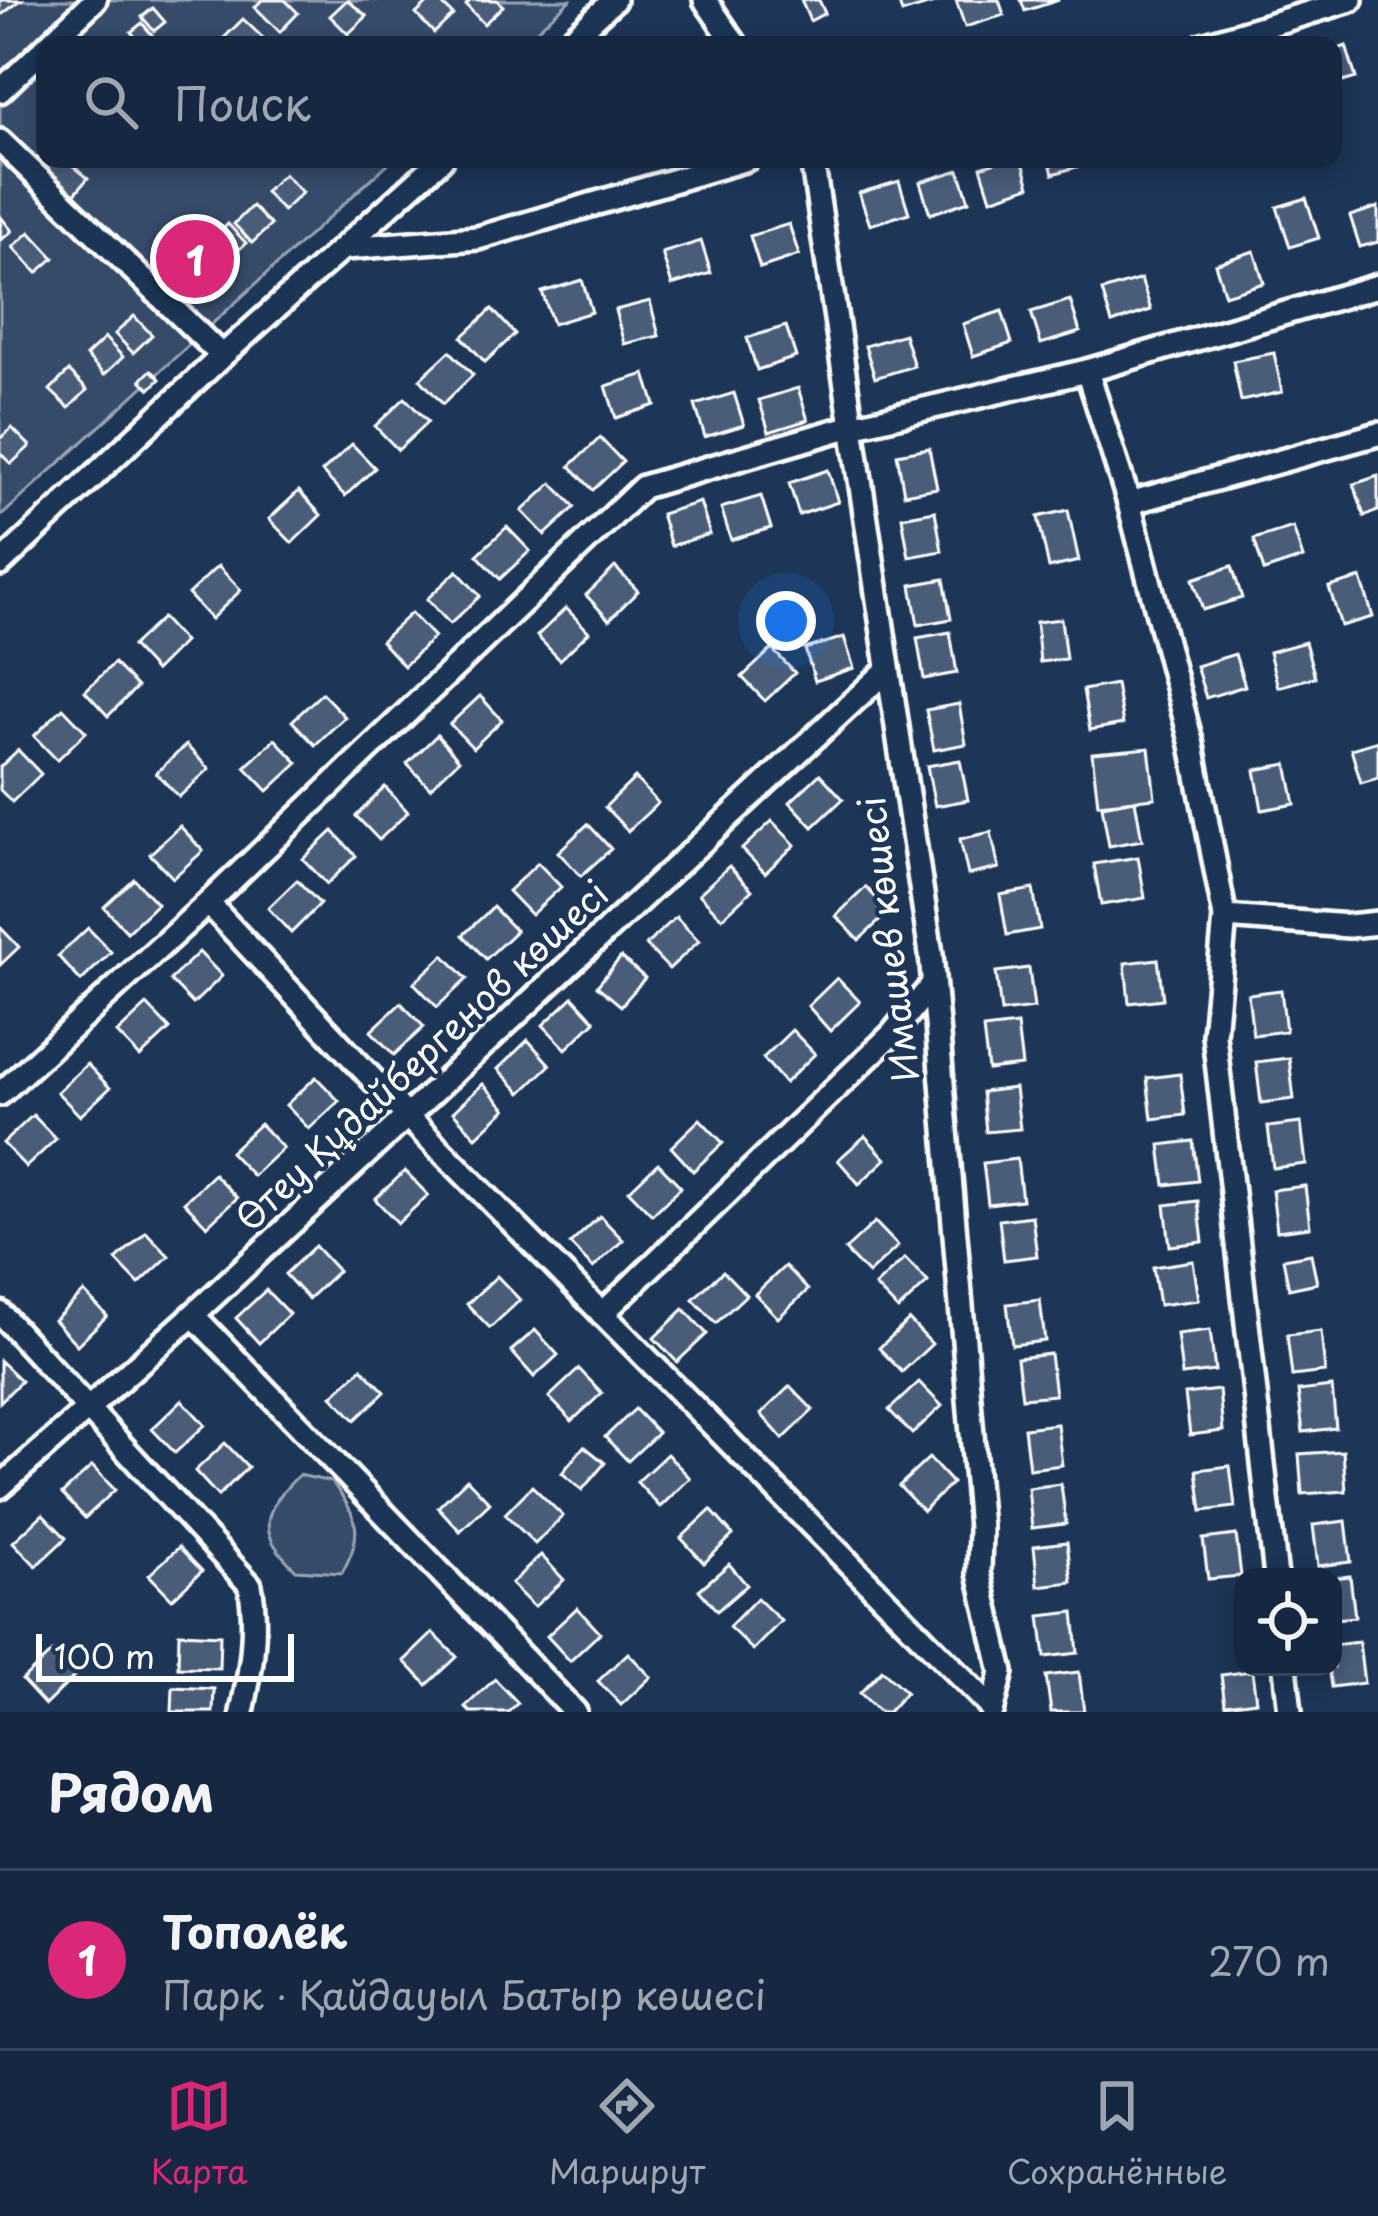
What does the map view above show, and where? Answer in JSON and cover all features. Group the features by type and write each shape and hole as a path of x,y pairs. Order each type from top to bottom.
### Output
{"street":[{"path":"57,36 95,0"},
{"path":"575,36 614,0"},
{"path":"705,0 730,36"},
{"path":"1232,36 1351,0"},
{"path":"0,91 36,56"},
{"path":"0,142 222,356"},
{"path":"0,564 432,168"},
{"path":"345,248 478,238 716,168"},
{"name":"Имашев көшесі","path":"814,168 932,954 980,1528 979,1573 1002,1672 993,1710"},
{"path":"0,1094 208,903 643,487 852,426 1087,371 1378,286"},
{"path":"1087,371 1129,503 1192,745 1225,917 1214,1035 1275,1568"},
{"path":"1129,503 1378,434"},
{"name":"Өтеу Құдайбергенов көшесі","path":"0,1487 193,1315 886,670"},
{"path":"208,903 407,1116 993,1710"},
{"path":"1225,917 1349,926 1378,922"},
{"path":"602,1314 892,1034 932,986"},
{"path":"0,1313 250,1585 255,1615 242,1712"},
{"path":"193,1315 564,1708"},
{"path":"1286,1676 1290,1712"}],"shaded area":[{"path":"0,0 570,0 530,36 36,36 36,168 383,168 0,517"},
{"path":"299,1475 332,1482 353,1516 354,1547 342,1573 296,1570 269,1533 271,1511"}],"building":[{"path":"0,0 21,0 0,16"},
{"path":"262,0 285,0 298,13 280,32 255,7"},
{"path":"347,0 367,16 348,34 330,16"},
{"path":"431,0 438,0 453,15 434,33 416,14"},
{"path":"471,0 497,0 503,6 484,24 466,5"},
{"path":"801,0 819,0 825,13 810,21"},
{"path":"898,0 941,0 941,1 902,13"},
{"path":"956,0 999,0 1004,15 965,27"},
{"path":"1021,0 1059,0 1025,11"},
{"path":"153,8 165,22 154,31 142,17"},
{"path":"243,19 261,36 226,36"},
{"path":"142,23 153,36 134,36 131,32"},
{"path":"1346,46 1356,78 1342,82 1342,48"},
{"path":"40,168 76,168 88,178 73,196"},
{"path":"981,168 1025,168 1030,186 991,199"},
{"path":"959,170 969,201 930,214 920,182"},
{"path":"284,174 302,193 283,211 265,192"},
{"path":"899,181 909,213 870,225 859,193"},
{"path":"1306,198 1319,238 1290,247 1277,207"},
{"path":"252,206 271,225 252,243 234,224"},
{"path":"1378,207 1378,242 1360,247 1350,216"},
{"path":"1,217 12,231 1,240 0,239"},
{"path":"228,224 246,243 227,261 209,243"},
{"path":"789,224 799,255 760,268 750,236"},
{"path":"30,232 54,258 37,273 13,247"},
{"path":"701,241 711,273 672,285 662,253"},
{"path":"1254,251 1264,283 1225,295 1215,264"},
{"path":"195,255 213,274 194,292 176,273"},
{"path":"1141,279 1151,310 1112,323 1102,291"},
{"path":"582,280 592,312 553,324 542,292"},
{"path":"1070,300 1080,332 1041,344 1031,312"},
{"path":"650,301 659,336 624,344 615,310"},
{"path":"492,309 515,334 485,362 462,337"},
{"path":"1002,311 1012,343 973,356 963,324"},
{"path":"134,316 152,335 133,353 115,334"},
{"path":"786,326 796,357 757,370 747,338"},
{"path":"904,334 914,366 875,378 865,346"},
{"path":"105,338 123,357 104,375 86,356"},
{"path":"450,351 473,375 443,404 420,379"},
{"path":"1274,353 1282,392 1241,401 1233,361"},
{"path":"151,370 160,379 150,389 141,380"},
{"path":"69,371 87,390 69,408 50,390"},
{"path":"645,374 655,405 616,418 606,386"},
{"path":"798,388 808,420 769,432 759,400"},
{"path":"734,393 744,425 705,437 695,405"},
{"path":"405,398 428,422 398,450 375,426"},
{"path":"12,428 30,446 11,464 0,453 0,439"},
{"path":"600,438 623,462 593,490 570,466"},
{"path":"352,444 375,468 345,496 322,472"},
{"path":"929,448 937,488 904,494 897,454"},
{"path":"828,470 838,502 799,515 789,483"},
{"path":"1378,476 1378,511 1364,516 1354,484"},
{"path":"552,483 575,507 545,535 522,511"},
{"path":"299,491 321,515 292,543 269,519"},
{"path":"761,496 771,528 731,540 721,508"},
{"path":"700,502 710,534 671,546 661,514"},
{"path":"1068,510 1079,561 1049,568 1038,517"},
{"path":"935,511 942,551 909,557 902,517"},
{"path":"507,527 530,551 500,579 477,555"},
{"path":"1293,527 1303,558 1264,571 1254,539"},
{"path":"218,566 241,590 211,619 188,594"},
{"path":"1232,566 1242,598 1203,610 1193,579"},
{"path":"615,567 638,591 609,620 586,595"},
{"path":"457,571 480,596 450,624 427,599"},
{"path":"1361,578 1373,617 1341,626 1329,587"},
{"path":"944,579 951,619 918,625 911,585"},
{"path":"566,608 589,632 560,660 537,636"},
{"path":"411,613 434,637 404,666 381,641"},
{"path":"162,618 184,642 155,671 132,646"},
{"path":"1061,619 1066,659 1040,662 1036,622"},
{"path":"950,632 957,673 924,679 917,638"},
{"path":"844,637 854,668 815,681 805,649"},
{"path":"1305,642 1315,677 1278,687 1269,652"},
{"path":"772,649 795,673 765,701 742,677"},
{"path":"1235,654 1245,686 1206,698 1196,666"},
{"path":"114,663 137,687 108,716 85,691"},
{"path":"1116,684 1123,724 1090,730 1083,690"},
{"path":"322,693 345,717 315,745 292,721"},
{"path":"480,696 502,720 473,748 450,724"},
{"path":"959,704 966,744 934,750 926,710"},
{"path":"63,708 86,732 57,760 34,736"},
{"path":"437,735 459,760 430,788 407,764"},
{"path":"275,739 298,763 268,791 245,767"},
{"path":"1378,741 1378,778 1361,783 1351,749"},
{"path":"186,745 209,769 179,797 156,773"},
{"path":"1149,748 1155,798 1098,804 1092,753"},
{"path":"18,750 41,774 12,802 0,790 0,767"},
{"path":"960,760 968,800 935,806 927,766"},
{"path":"1287,764 1295,804 1262,810 1255,770"},
{"path":"820,774 843,799 813,827 790,802"},
{"path":"635,778 658,803 628,831 605,807"},
{"path":"385,787 408,812 379,840 356,816"},
{"path":"1135,800 1142,840 1109,846 1102,806"},
{"path":"772,821 795,845 765,873 742,849"},
{"path":"588,824 611,849 581,876 558,852"},
{"path":"180,826 203,851 173,878 150,854"},
{"path":"333,831 356,856 327,884 303,859"},
{"path":"991,832 999,868 968,875 960,839"},
{"path":"1138,857 1145,898 1101,905 1094,864"},
{"path":"538,863 561,887 531,915 508,891"},
{"path":"729,866 752,890 722,918 699,894"},
{"path":"134,879 157,904 127,932 104,907"},
{"path":"297,880 320,904 291,933 268,908"},
{"path":"866,887 889,912 859,940 836,916"},
{"path":"1033,889 1040,929 1007,935 1000,895"},
{"path":"493,907 516,931 486,959 463,935"},
{"path":"676,917 699,941 669,969 646,945"},
{"path":"0,927 19,947 0,965"},
{"path":"88,928 111,952 81,981 58,956"},
{"path":"199,952 222,976 193,1004 170,980"},
{"path":"444,955 467,979 437,1007 414,983"},
{"path":"621,957 645,978 621,1006 597,986"},
{"path":"1158,959 1163,999 1129,1003 1125,963"},
{"path":"1029,968 1034,1008 1001,1012 996,972"},
{"path":"837,978 860,1002 830,1031 808,1006"},
{"path":"1281,990 1286,1031 1253,1035 1248,994"},
{"path":"573,997 595,1021 566,1049 543,1025"},
{"path":"401,1003 424,1027 394,1055 371,1031"},
{"path":"147,1005 170,1029 140,1057 117,1033"},
{"path":"1017,1025 1022,1066 988,1070 983,1029"},
{"path":"792,1030 815,1054 785,1083 763,1058"},
{"path":"528,1040 550,1065 521,1093 498,1069"},
{"path":"1289,1058 1294,1099 1261,1103 1256,1062"},
{"path":"87,1064 110,1088 80,1116 57,1092"},
{"path":"1180,1074 1185,1115 1152,1119 1147,1078"},
{"path":"316,1077 339,1101 309,1129 286,1105"},
{"path":"483,1084 506,1109 476,1137 453,1112"},
{"path":"1015,1088 1020,1129 986,1132 982,1092"},
{"path":"33,1115 56,1139 26,1167 3,1143"},
{"path":"700,1119 723,1143 693,1171 671,1147"},
{"path":"1301,1123 1306,1164 1273,1168 1268,1127"},
{"path":"260,1124 283,1148 253,1176 230,1152"},
{"path":"865,1136 886,1159 859,1184 838,1160"},
{"path":"1193,1141 1198,1181 1165,1185 1160,1145"},
{"path":"1017,1159 1022,1200 988,1204 983,1163"},
{"path":"658,1163 681,1187 652,1215 629,1191"},
{"path":"405,1171 428,1195 398,1223 375,1199"},
{"path":"214,1174 237,1198 207,1226 184,1202"},
{"path":"1305,1186 1310,1227 1277,1231 1272,1190"},
{"path":"1198,1201 1203,1242 1170,1246 1165,1205"},
{"path":"600,1216 623,1240 593,1268 570,1244"},
{"path":"1032,1216 1037,1256 1004,1260 999,1220"},
{"path":"875,1222 898,1246 868,1274 845,1250"},
{"path":"146,1232 169,1256 139,1284 116,1260"},
{"path":"315,1246 338,1271 308,1299 285,1274"},
{"path":"1311,1254 1317,1283 1289,1289 1283,1259"},
{"path":"905,1258 928,1282 898,1310 875,1286"},
{"path":"1193,1261 1199,1300 1159,1305 1153,1267"},
{"path":"785,1266 808,1290 778,1318 755,1294"},
{"path":"723,1271 746,1295 716,1323 693,1299"},
{"path":"497,1276 520,1300 490,1328 467,1304"},
{"path":"266,1290 289,1314 259,1343 236,1318"},
{"path":"84,1292 107,1316 77,1345 54,1320"},
{"path":"1040,1300 1045,1341 1012,1345 1007,1304"},
{"path":"684,1309 707,1334 677,1362 654,1338"},
{"path":"909,1320 932,1344 902,1372 879,1348"},
{"path":"535,1330 558,1355 534,1377 511,1351"},
{"path":"1210,1330 1215,1371 1182,1375 1177,1334"},
{"path":"1321,1331 1325,1372 1292,1376 1287,1335"},
{"path":"1050,1354 1055,1395 1022,1398 1017,1358"},
{"path":"0,1361 21,1381 0,1402"},
{"path":"362,1368 385,1392 355,1420 332,1396"},
{"path":"579,1369 602,1393 572,1421 549,1397"},
{"path":"919,1382 942,1406 912,1434 889,1410"},
{"path":"790,1386 813,1410 783,1439 761,1414"},
{"path":"1332,1387 1336,1428 1303,1432 1298,1391"},
{"path":"1219,1390 1223,1431 1190,1435 1185,1394"},
{"path":"182,1400 205,1425 175,1453 152,1429"},
{"path":"635,1409 658,1433 628,1461 605,1437"},
{"path":"1057,1424 1062,1465 1029,1469 1024,1428"},
{"path":"225,1443 248,1467 218,1496 195,1471"},
{"path":"584,1446 605,1463 582,1490 562,1473"},
{"path":"1343,1451 1346,1491 1302,1494 1299,1454"},
{"path":"667,1454 690,1478 660,1507 637,1482"},
{"path":"929,1458 952,1483 923,1511 899,1486"},
{"path":"92,1466 115,1490 85,1518 62,1494"},
{"path":"1230,1466 1235,1507 1202,1511 1197,1470"},
{"path":"467,1479 490,1503 460,1531 438,1507"},
{"path":"1061,1484 1066,1524 1032,1528 1028,1488"},
{"path":"532,1486 563,1516 535,1544 505,1514"},
{"path":"711,1510 733,1535 704,1563 681,1538"},
{"path":"43,1514 66,1538 36,1566 13,1542"},
{"path":"1346,1521 1351,1562 1318,1566 1313,1525"},
{"path":"1236,1535 1240,1568 1234,1568 1234,1577 1208,1579 1203,1539"},
{"path":"1067,1542 1072,1582 1038,1586 1034,1546"},
{"path":"179,1547 202,1571 172,1599 149,1575"},
{"path":"541,1555 564,1580 534,1607 511,1584"},
{"path":"729,1564 747,1585 717,1611 699,1590"},
{"path":"1350,1576 1355,1617 1342,1618 1342,1577"},
{"path":"757,1598 781,1621 753,1650 729,1627"},
{"path":"577,1608 600,1633 570,1661 547,1636"},
{"path":"1074,1612 1078,1653 1045,1657 1040,1616"},
{"path":"179,1633 220,1635 219,1668 178,1667"},
{"path":"433,1633 457,1657 427,1685 404,1661"},
{"path":"1359,1642 1364,1683 1331,1687 1329,1676 1342,1676 1342,1644"},
{"path":"52,1652 75,1676 45,1705 22,1680"},
{"path":"628,1653 651,1677 621,1705 598,1681"},
{"path":"882,1670 906,1692 888,1712 880,1712 860,1693"},
{"path":"1079,1672 1084,1712 1051,1712 1046,1676"},
{"path":"1221,1675 1253,1676 1256,1701 1225,1705"},
{"path":"495,1679 518,1703 508,1712 470,1712 465,1707"},
{"path":"173,1687 214,1689 213,1712 172,1712"}],"place":[{"name":"Тополёк","path":"195,259"}]}
